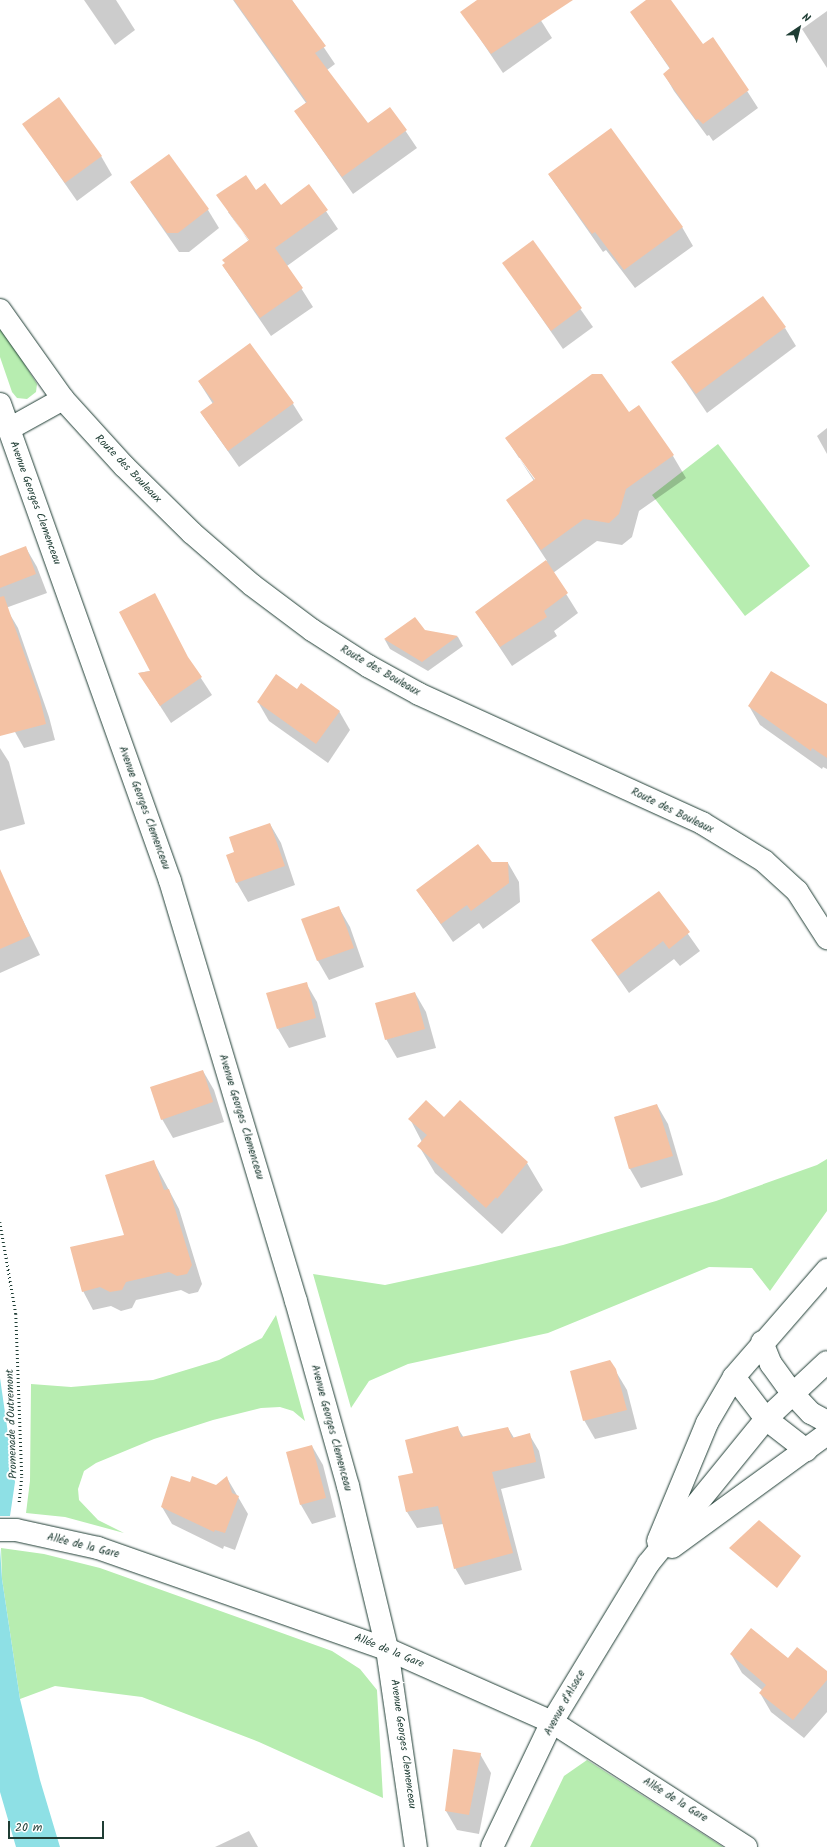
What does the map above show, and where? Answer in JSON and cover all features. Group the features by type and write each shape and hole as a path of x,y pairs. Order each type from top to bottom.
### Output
{"street":[{"name":"Route des Bouleaux","path":"0,310 63,399 124,466 192,533 252,584 312,630 368,666 419,694 702,823 764,861 792,886 827,938"},
{"path":"9,430 63,399"},
{"name":"Avenue Georges Clemenceau","path":"0,404 170,881 296,1301 348,1486 387,1649 416,1847"},
{"name":"Avenue d'Alsace","path":"648,1564 707,1423 734,1377 762,1342 827,1270"},
{"path":"762,1342 770,1364 793,1394 811,1413 827,1422"},
{"name":"Avenue d'Alsace","path":"492,1847 552,1722 648,1564 766,1419 827,1362"},
{"path":"734,1377 766,1419 806,1450"},
{"name":"Avenue d'Alsace","path":"648,1564 827,1434"},
{"name":"Allée de la Gare","path":"8,1530 98,1548 387,1649 552,1722 746,1847"}],"path":[{"name":"Promenade d'Outremont","path":"0,1222 16,1314 22,1478 8,1530"}],"green space":[{"path":"0,325 37,384 36,392 27,399 17,398 12,392 0,357"},
{"path":"718,444 810,566 745,616 652,495"},
{"path":"827,1159 827,1211 770,1291 752,1268 709,1267 548,1333 408,1364 369,1381 351,1408 313,1274 385,1285 478,1265 563,1245 716,1201 817,1165"},
{"path":"276,1315 305,1421 293,1411 280,1407 261,1408 213,1420 154,1439 96,1463 84,1471 78,1489 79,1500 98,1520 124,1533 65,1517 26,1513 30,1481 31,1384 71,1387 153,1380 219,1360 262,1338"},
{"path":"1,1548 44,1554 100,1568 332,1651 360,1669 377,1690 383,1798 259,1742 142,1697 55,1686 20,1699 2,1579"},
{"path":"587,1760 723,1847 530,1847 564,1776"}],"water":[{"path":"0,1378 15,1482 10,1516 0,1516"},
{"path":"0,1548 2,1579 20,1699 40,1780 60,1847 16,1847 0,1792"}],"building":[{"path":"234,0 292,0 326,46 315,53 368,123 390,107 407,130 342,177 294,111 307,102"},
{"path":"477,0 573,0 491,54 460,12"},
{"path":"646,0 671,0 703,44 713,37 749,90 703,124 698,119 696,120 663,74 670,68 630,12"},
{"path":"59,97 102,156 65,183 22,124"},
{"path":"611,128 683,227 624,270 595,232 592,234 548,174"},
{"path":"169,154 209,209 178,233 167,233 130,182"},
{"path":"246,175 256,190 265,183 281,205 309,184 328,210 275,248 303,288 260,318 222,265 225,263 222,260 249,240 216,195"},
{"path":"533,240 582,308 551,331 502,263"},
{"path":"763,296 786,327 696,394 671,362"},
{"path":"250,343 294,403 228,451 200,412 214,402 198,381"},
{"path":"592,374 602,374 629,412 639,405 674,455 626,489 619,514 609,523 584,519 541,550 506,500 535,479 505,438"},
{"path":"26,546 36,574 0,588 0,556"},
{"path":"546,560 568,593 544,611 547,617 500,647 475,612"},
{"path":"155,593 188,657 202,677 160,706 138,673 150,671 119,612"},
{"path":"4,596 40,699 46,724 0,736 0,597"},
{"path":"415,617 425,630 458,636 422,662 384,639"},
{"path":"771,671 827,704 827,758 812,748 811,751 748,706"},
{"path":"276,674 297,689 301,683 340,711 316,744 257,702"},
{"path":"270,823 285,866 236,883 226,855 234,852 229,837"},
{"path":"478,844 492,862 508,862 509,883 471,911 467,905 441,924 416,890"},
{"path":"0,869 30,936 0,949"},
{"path":"659,891 690,932 669,949 663,941 618,976 591,940"},
{"path":"339,906 354,948 317,961 301,919"},
{"path":"307,982 316,1018 277,1029 266,993"},
{"path":"415,992 425,1029 385,1040 375,1003"},
{"path":"203,1070 213,1102 161,1120 150,1087"},
{"path":"426,1100 444,1117 460,1100 528,1162 497,1199 496,1197 486,1208 417,1146 427,1135 408,1119"},
{"path":"657,1104 673,1156 629,1169 614,1117"},
{"path":"154,1160 164,1190 169,1189 192,1265 187,1274 177,1276 169,1272 126,1282 122,1290 110,1292 100,1287 82,1292 70,1247 124,1235 105,1175"},
{"path":"610,1360 616,1369 627,1410 583,1421 570,1371"},
{"path":"458,1426 461,1437 508,1427 512,1438 530,1433 536,1462 492,1472 513,1553 454,1569 438,1506 406,1512 398,1476 413,1473 405,1440"},
{"path":"312,1445 326,1498 300,1505 286,1452"},
{"path":"171,1476 190,1482 192,1476 216,1485 227,1476 232,1493 239,1496 225,1533 215,1530 214,1532 161,1507"},
{"path":"759,1520 801,1556 777,1588 729,1548"},
{"path":"751,1628 788,1658 797,1647 827,1671 827,1680 793,1720 759,1693 766,1685 730,1654"},
{"path":"453,1749 481,1753 469,1815 445,1811"}]}
